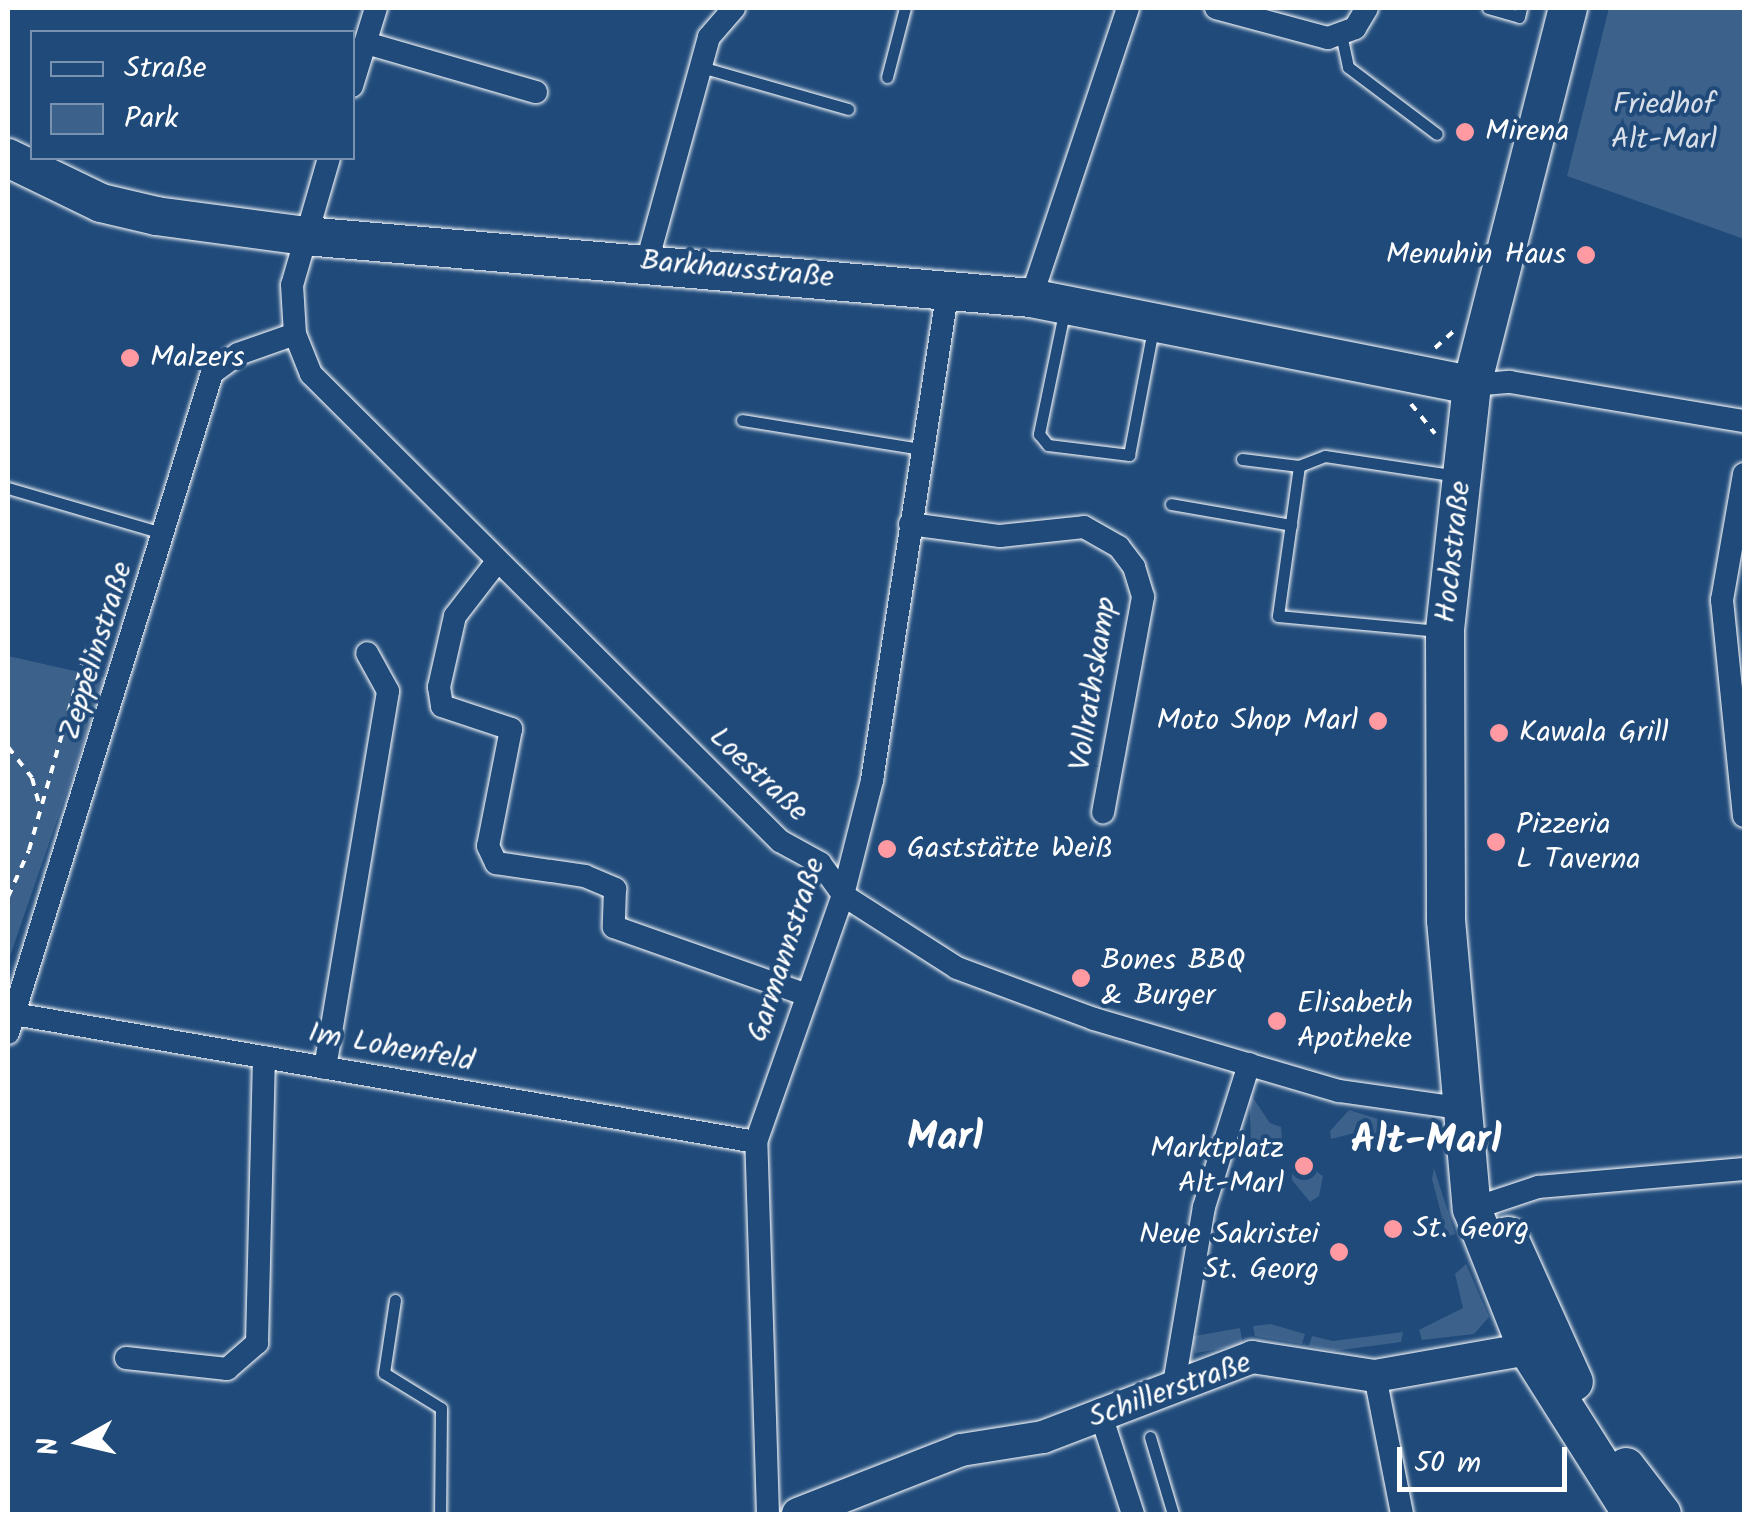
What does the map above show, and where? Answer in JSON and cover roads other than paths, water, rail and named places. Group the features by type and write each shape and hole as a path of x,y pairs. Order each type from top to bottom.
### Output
{"main road":[{"name":"Hochstraße","path":"1539,1343 1483,1205 1458,1108 1446,920 1445,631 1450,476 1568,8"},
{"name":"Barkhausstraße","path":"8,158 101,203 304,236 646,262 1048,301 1472,384"},
{"path":"1539,1343 1632,1514"},
{"path":"1539,1343 1662,1514"}],"street":[{"path":"355,77 376,8"},
{"path":"646,262 709,36 734,8"},
{"path":"1048,301 1128,8"},
{"path":"1216,8 1315,37 1355,28 1367,8"},
{"path":"366,42 536,92"},
{"name":"Loestraße","path":"329,160 292,285 295,334 327,393 780,841 820,863 842,895 957,968 1094,1019 1340,1090 1458,1108"},
{"name":"Garmannstraße","path":"768,1514 756,1142 842,895 872,780 948,289"},
{"name":"Zeppelinstraße","path":"11,1024 212,373 238,354 295,334"},
{"path":"1472,384 1510,382 1744,420"},
{"path":"1744,474 1722,600 1744,816"},
{"name":"Vollrathskamp","path":"910,524 1000,536 1084,526 1119,546 1134,567 1143,597 1103,812"},
{"path":"496,562 455,616 439,687 442,706 511,729 488,846 496,863 585,876 614,889 614,927 807,994"},
{"path":"325,1068 388,691 367,653"},
{"name":"Im Lohenfeld","path":"11,1024 264,1056 756,1142"},
{"path":"126,1358 227,1368 257,1343 264,1056"},
{"path":"1173,1390 1204,1207 1249,1064"},
{"path":"1483,1205 1538,1186 1744,1169"},
{"name":"Schillerstraße","path":"798,1514 961,1450 1043,1437 1252,1358 1375,1376 1539,1343"},
{"path":"1375,1376 1402,1514"},
{"path":"1101,1415 1133,1514"}],"lane":[{"path":"886,77 905,8"},
{"path":"1488,8 1519,17 1522,8"},
{"path":"1341,34 1348,67 1438,134"},
{"path":"701,67 848,109"},
{"path":"1048,301 1038,434 1048,445 1129,455 1154,322"},
{"path":"742,420 921,449"},
{"path":"1242,459 1299,466 1326,456 1450,476"},
{"path":"1299,466 1278,616 1445,631"},
{"path":"8,488 164,534"},
{"path":"1171,504 1291,525"},
{"path":"395,1300 384,1373 441,1408 440,1514"},
{"path":"1150,1437 1173,1514"}],"place":[{"name":"Mirena","path":"1465,132"},
{"name":"Menuhin Haus","path":"1586,255"},
{"name":"Malzers","path":"130,358"},
{"name":"Moto Shop Marl","path":"1378,721"},
{"name":"Kawala Grill","path":"1499,733"},
{"name":"Pizzeria L Taverna","path":"1496,842"},
{"name":"Gaststätte Weiß","path":"887,849"},
{"name":"Bones BBQ & Burger","path":"1081,978"},
{"name":"Elisabeth Apotheke","path":"1277,1021"},
{"name":"Marktplatz Alt-Marl","path":"1304,1166"},
{"name":"St. Georg","path":"1393,1229"},
{"name":"Neue Sakristei St. Georg","path":"1339,1252"}],"district":[{"name":"Marl","path":"945,1138"},
{"name":"Alt-Marl","path":"1426,1141"}],"park label":[{"name":"Friedhof Alt-Marl","path":"1664,122"}]}
